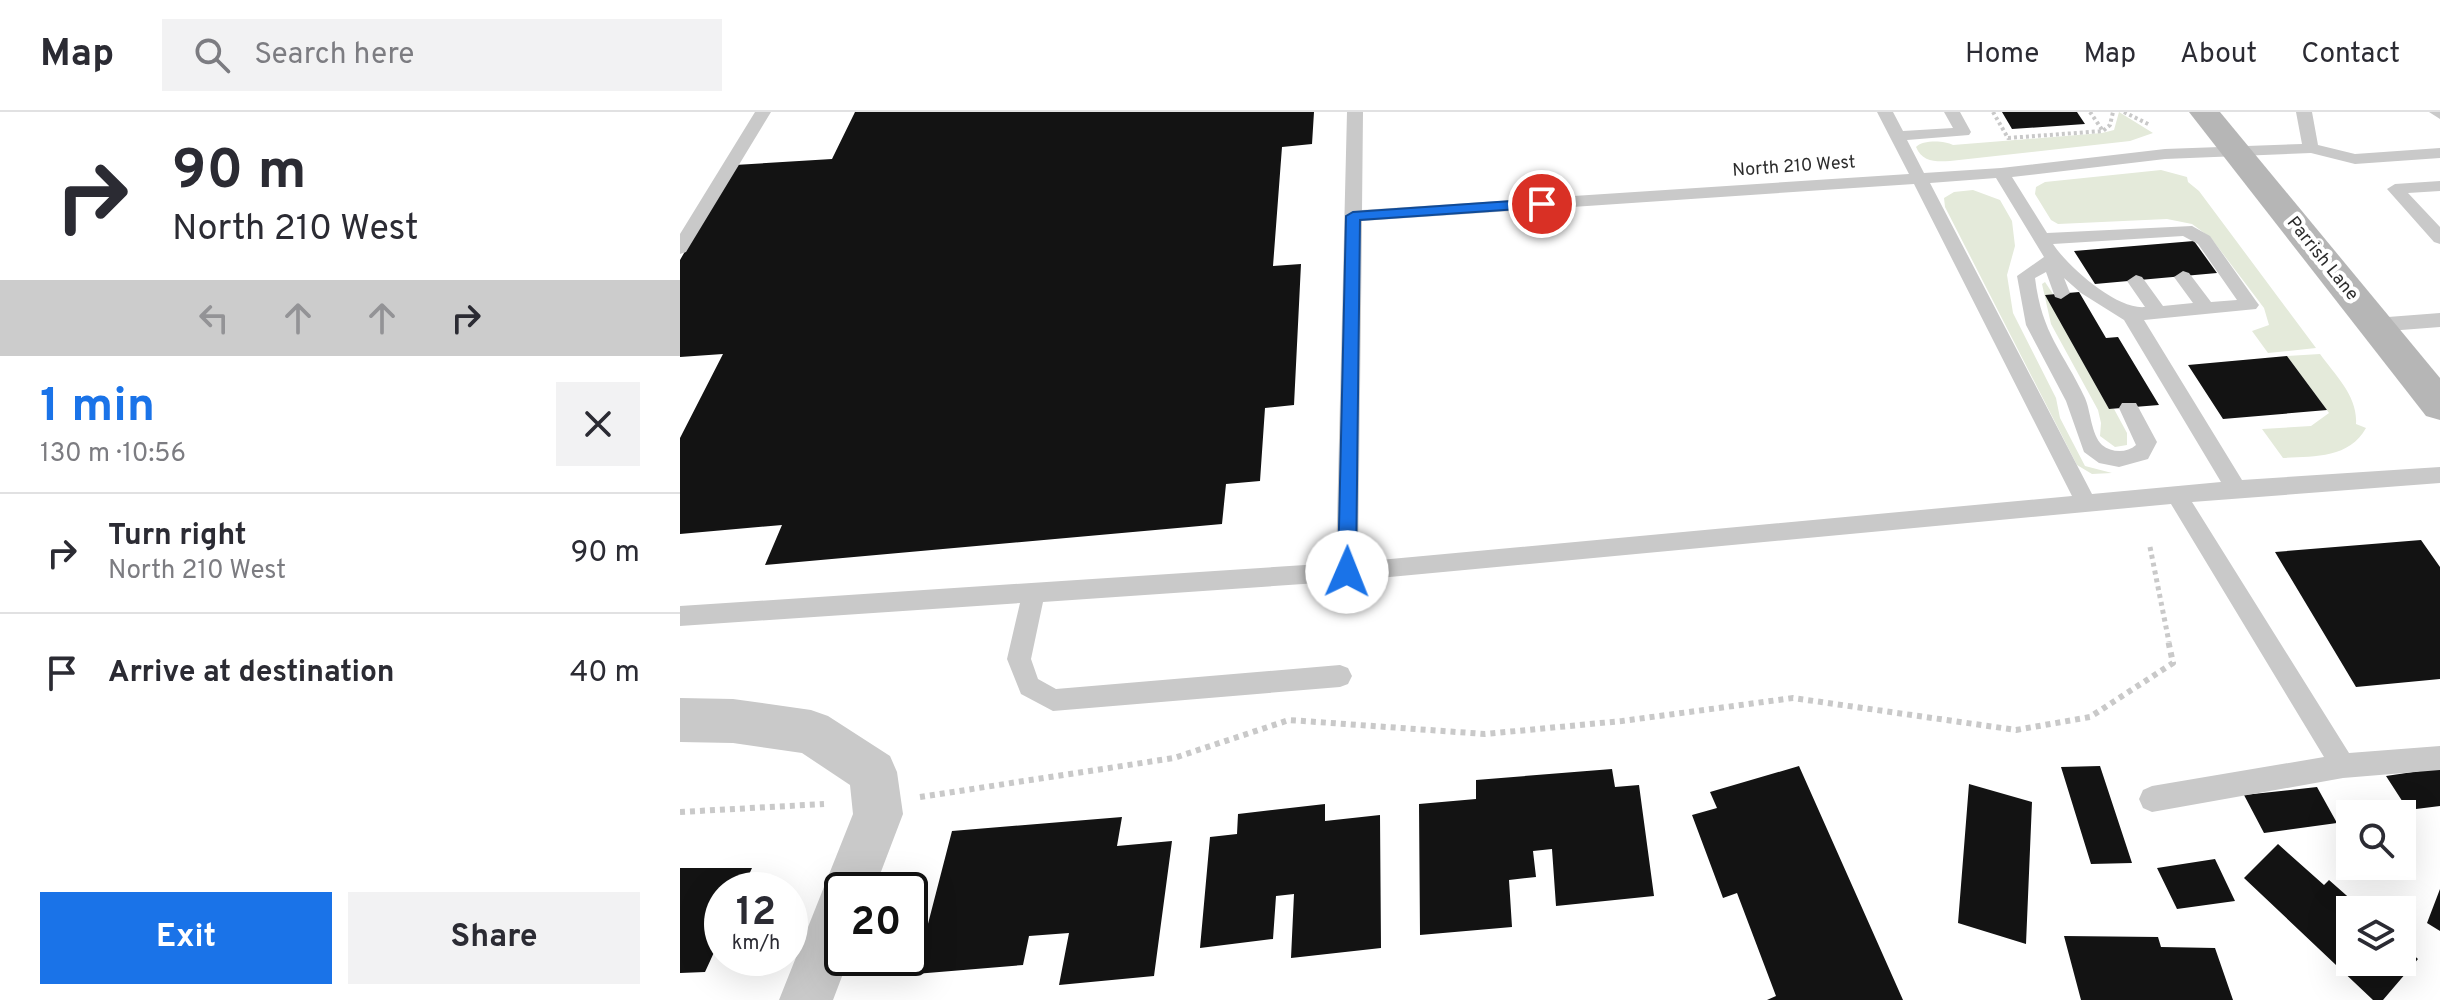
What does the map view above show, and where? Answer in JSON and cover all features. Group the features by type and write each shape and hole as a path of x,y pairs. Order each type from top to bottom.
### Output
{"main road":[{"name":"Parrish Lane","path":"2204,112 2440,405"}],"street":[{"path":"680,720 733,721 811,732 873,772 896,806 858,872"},
{"path":"806,1000 824,954"}],"lane":[{"path":"680,248 763,112"},
{"path":"1347,572 1355,112"},
{"path":"1885,112 2086,503"},
{"path":"1898,136 1963,132 1952,112"},
{"path":"2304,112 2311,148"},
{"name":"North 210 West","path":"1353,216 2001,173 2105,159 2311,148 2355,159 2440,153"},
{"path":"2001,173 2054,259 2087,289 2131,315 2236,489"},
{"path":"2440,186 2395,189 2440,238"},
{"path":"2042,239 2110,241 2156,238 2175,230 2194,233 2204,240 2250,305 2131,315"},
{"path":"2054,259 2055,279 2061,293"},
{"path":"2054,259 2026,276 2034,323 2076,402 2081,427 2098,454 2108,459 2124,460 2137,456 2146,448 2147,442 2129,408"},
{"path":"2183,277 2206,308"},
{"path":"2136,281 2158,312"},
{"path":"2375,325 2440,320"},
{"path":"680,616 1347,572 2236,489 2440,475"},
{"path":"2177,495 2343,766"},
{"path":"1034,591 1019,659 1029,686 1053,700 1340,676"},
{"path":"2152,799 2343,766 2440,758"}],"path":[{"path":"1993,112 2008,138 2103,131 2110,125 2113,112"},
{"path":"2090,112 2103,131"},
{"path":"2124,112 2150,125"},
{"path":"896,806 1174,758 1289,720 1485,734 1622,721 1793,698 2016,730 2090,717 2173,663 2150,547"},
{"path":"680,812 824,804"}],"green space":[{"path":"2119,112 2153,133 2130,141 1950,161 1926,158 1916,147 1933,142 1953,145 2102,133 2114,130"},
{"path":"2161,170 2187,177 2316,348 2268,353 2252,331 2269,325 2264,308 2211,238 2192,224 2167,219 2058,224 2051,220 2035,194 2036,187 2045,182"},
{"path":"1973,190 2000,200 2012,221 2015,246 2007,275 2013,313 2056,398 2060,418 2085,466 2112,473 2092,474 2077,465 1945,207 1944,198 1954,192"},
{"path":"2045,282 2053,294 2046,295 2109,409 2114,409 2127,433 2127,445 2115,447 2100,436 2098,410 2051,324 2042,284"},
{"path":"2320,354 2349,395 2356,424 2366,428 2359,438 2340,451 2283,458 2262,429 2311,426 2329,413 2287,356"}],"building":[{"path":"855,112 1314,112 1312,144 1282,147 1273,266 1301,264 1294,405 1265,408 1260,481 1226,484 1222,524 765,565 782,525 680,534 680,438 723,354 680,357 680,260 735,165 832,159"},
{"path":"2002,112 2077,112 2085,124 2012,129"},
{"path":"2194,241 2217,273 2095,284 2074,251"},
{"path":"2079,292 2106,338 2118,337 2159,405 2109,409 2045,295"},
{"path":"2287,356 2327,410 2223,419 2188,365"},
{"path":"2421,540 2440,567 2440,679 2356,687 2275,552"},
{"path":"1799,766 1903,1000 1767,1000 1776,996 1737,893 1723,898 1692,815 1717,808 1710,792"},
{"path":"2100,766 2132,863 2091,864 2061,767"},
{"path":"2440,768 2440,806 2416,809 2416,800 2402,800 2386,776"},
{"path":"1612,769 1615,787 1639,785 1654,896 1556,906 1552,849 1533,851 1536,877 1509,880 1512,927 1420,935 1419,804 1476,799 1476,780"},
{"path":"1969,784 2032,802 2026,944 1958,923"},
{"path":"2317,787 2336,823 2264,833 2244,795"},
{"path":"1325,804 1325,821 1380,815 1381,948 1291,958 1294,894 1276,896 1273,939 1200,948 1210,837 1237,834 1238,814"},
{"path":"1122,817 1117,846 1172,841 1154,976 1059,985 1069,933 1029,936 1023,965 928,973 928,924 952,831"},
{"path":"2278,844 2324,885 2329,880 2347,896 2336,896 2336,965 2244,878"},
{"path":"2215,859 2235,901 2177,909 2157,868"},
{"path":"680,868 752,868 750,872 704,872 704,972 680,973"},
{"path":"2440,889 2440,931 2427,923"},
{"path":"2064,936 2158,937 2161,947 2215,948 2233,1000 2081,1000"},
{"path":"2348,976 2403,976 2383,1000 2373,1000"}],"route":[{"path":"1347,572 1353,216 1542,204"}]}
